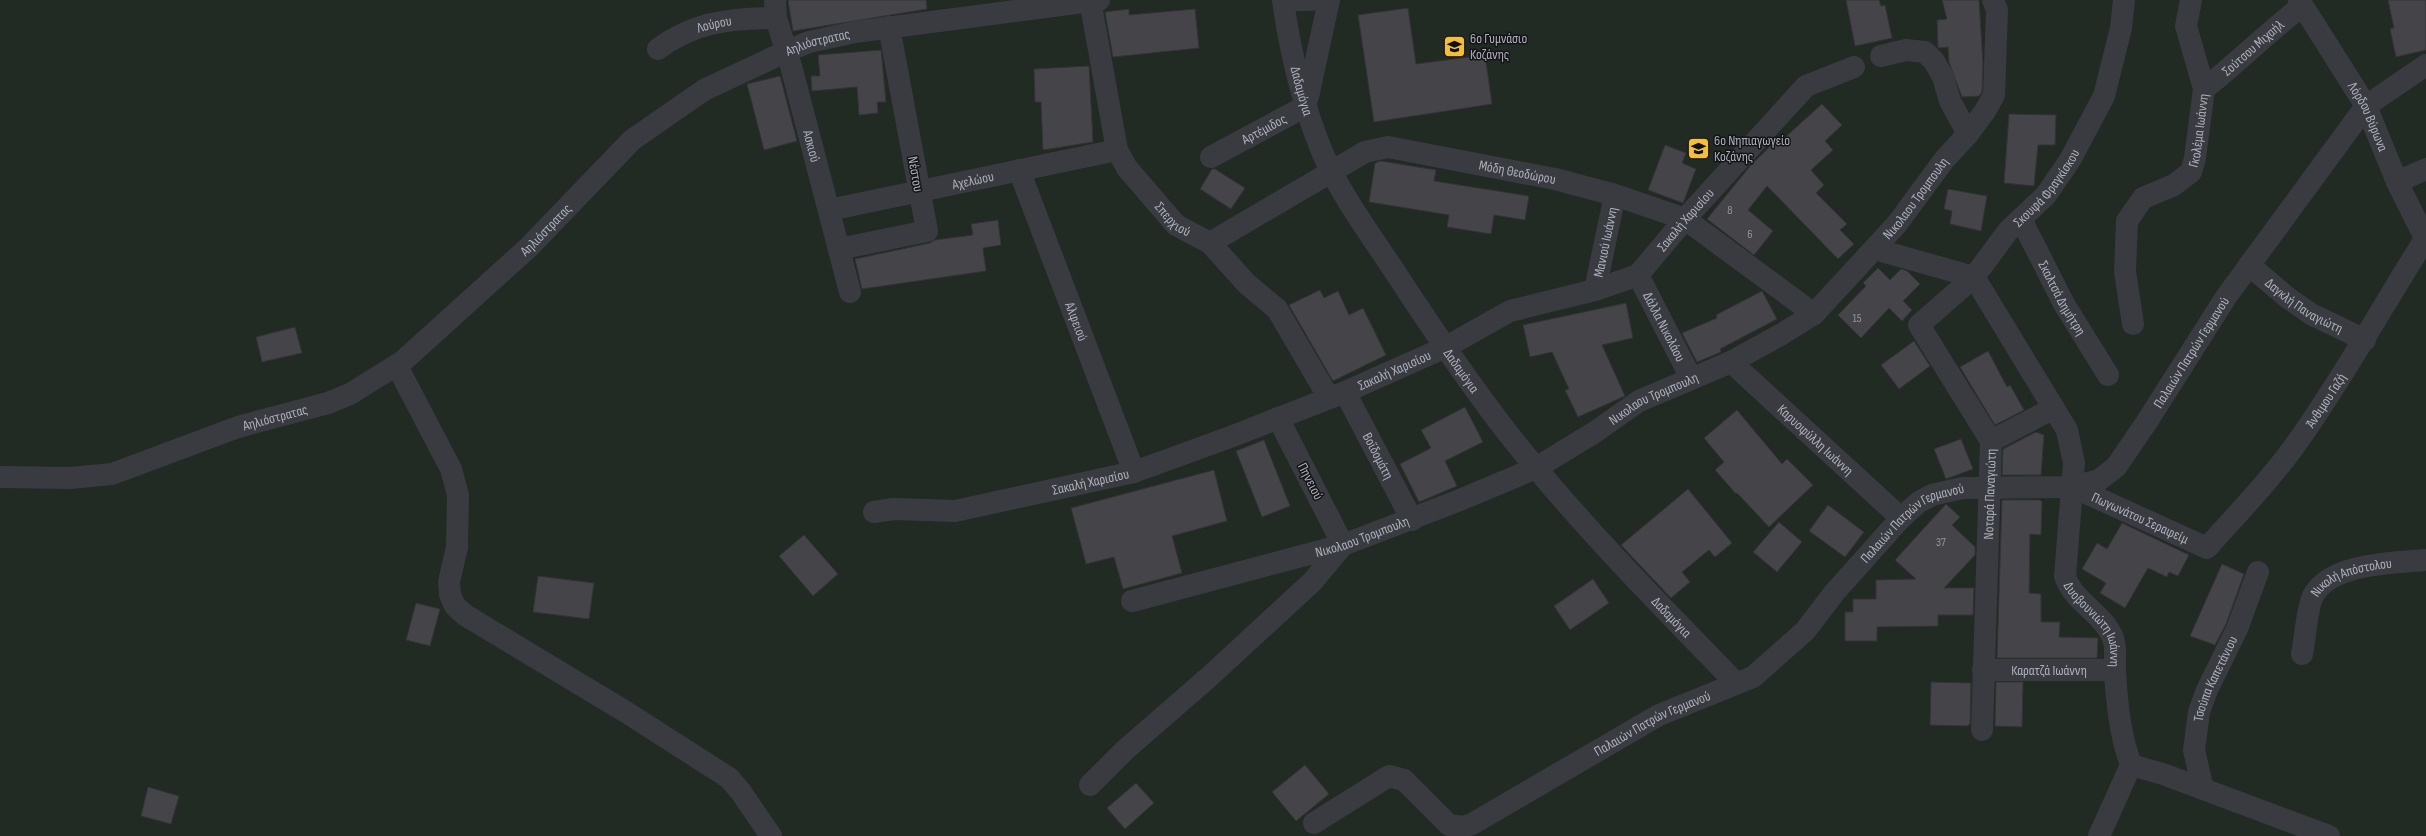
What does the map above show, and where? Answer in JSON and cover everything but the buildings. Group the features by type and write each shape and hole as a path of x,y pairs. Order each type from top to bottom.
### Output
{"street":[{"name":"Αηλιόστρατας","path":"0,477 70,478 112,474 238,427 328,403 350,394 397,366 530,247 632,140 704,90 787,51 834,36 889,27 1093,0"},
{"name":"Σπερχιού","path":"1093,0 1117,150 1126,168 1176,225 1210,243 1247,284 1277,309 1337,395"},
{"name":"Δαδαμόγια","path":"1283,0 1306,106 1314,131 1332,172 1359,219 1470,382 1536,468 1621,564 1736,683"},
{"path":"1297,0 1311,0"},
{"path":"1306,106 1312,70 1329,0"},
{"name":"Νικολαου Τρομπουλη","path":"1132,601 1343,545 1412,520 1536,468 1595,432 1639,401 1731,362 1782,334 1814,314 1897,224 1944,160 1968,134 1994,95 1997,10 1993,0"},
{"name":"Σκουφά Φραγκίσκου","path":"1974,277 2008,231 2050,189 2084,136 2104,96 2122,28 2124,0"},
{"name":"Γκολέμα Ιωάννη","path":"2133,324 2125,272 2127,221 2143,198 2174,185 2191,172 2204,89 2186,26 2191,0"},
{"name":"Σούτσου Μιχαήλ","path":"2204,89 2237,62 2301,3"},
{"name":"Λόρδου Βύρωνα","path":"2301,3 2366,106 2397,182 2424,231"},
{"name":"Λούρου","path":"658,49 688,30 744,18 776,9"},
{"name":"Ασκιού","path":"776,9 850,292"},
{"name":"Νέστου","path":"839,249 927,231 889,27"},
{"path":"1881,56 1906,50 1925,52 1943,77 1950,101 1968,134"},
{"name":"Παλαιών Πατρών Γερμανού","path":"1314,823 1389,776 1396,776 1404,780 1443,821 1455,827 1464,827 1659,715 1736,683 1753,678 1804,632 1834,593 1901,518 1919,502 1932,495 1962,488 1989,486 2073,487 2099,480 2116,467 2249,265 2366,106 2426,65"},
{"name":"Σακαλή Χαρισίου","path":"874,512 914,508 955,511 1134,472 1186,454 1337,395 1446,346 1510,311 1595,290 1638,275 1685,219 1806,86 1854,67"},
{"name":"Αρτέμιδος","path":"1211,157 1306,106"},
{"name":"Μόδη Θεοδώρου","path":"1210,243 1365,152 1388,147 1547,177 1615,195 1685,219 1814,314"},
{"name":"Αχελώου","path":"829,210 1117,150"},
{"name":"Αλφειού","path":"1019,170 1134,472"},
{"path":"2397,182 2426,170"},
{"name":"Μανιού Ιωάννη","path":"1595,290 1615,195"},
{"name":"Σκαλτσά Δημήτρη","path":"2021,219 2064,304 2108,375"},
{"name":"Άνθιμου Γαζή","path":"2207,548 2282,462 2365,340 2424,231"},
{"path":"1885,252 1974,277"},
{"name":"Δαγκλή Παναγιώτη","path":"2249,265 2288,298 2312,314 2365,340"},
{"name":"Δάλλα Νικολάου","path":"1638,275 1691,378"},
{"name":"Δυοβουνιώτη Ιωάννη","path":"1974,277 2066,430 2074,463 2065,576 2070,589 2110,632 2114,640 2115,670 2122,735 2131,765"},
{"name":"Νοταρά Παναγιώτη","path":"1974,277 1919,325 1991,441 1982,730"},
{"name":"Καρυοφύλλη Ιωάννη","path":"1731,362 1901,518"},
{"path":"397,366 451,469 458,495 457,546 449,582 450,595 455,606 465,615 626,712 729,778 741,792 771,836"},
{"name":"Βοϊδομάτη","path":"1337,395 1412,520"},
{"path":"1991,441 2054,408"},
{"name":"Πηνειού","path":"1278,418 1343,545"},
{"name":"Πωγωνάτου Σεραφείμ","path":"2073,487 2207,548"},
{"path":"1090,785 1125,750 1209,677 1312,582 1343,545"},
{"name":"Νικολή Απόστολου","path":"2302,654 2312,597 2323,584 2339,574 2367,565 2426,560"},
{"name":"Τσούπα Καπετάνιου","path":"2203,789 2194,750 2199,712 2207,690 2238,629 2258,572"},
{"name":"Καρατζά Ιωάννη","path":"1983,670 2115,670"},
{"path":"2099,836 2131,765 2203,789 2329,836"}],"shaded area":[{"path":"0,0 2426,0 2426,836 0,836"}],"place":[{"name":"6ο Γυμνάσιο Κοζάνης","path":"1454,46"},
{"name":"6ο Νηπιαγωγείο Κοζάνης","path":"1699,148"}]}
